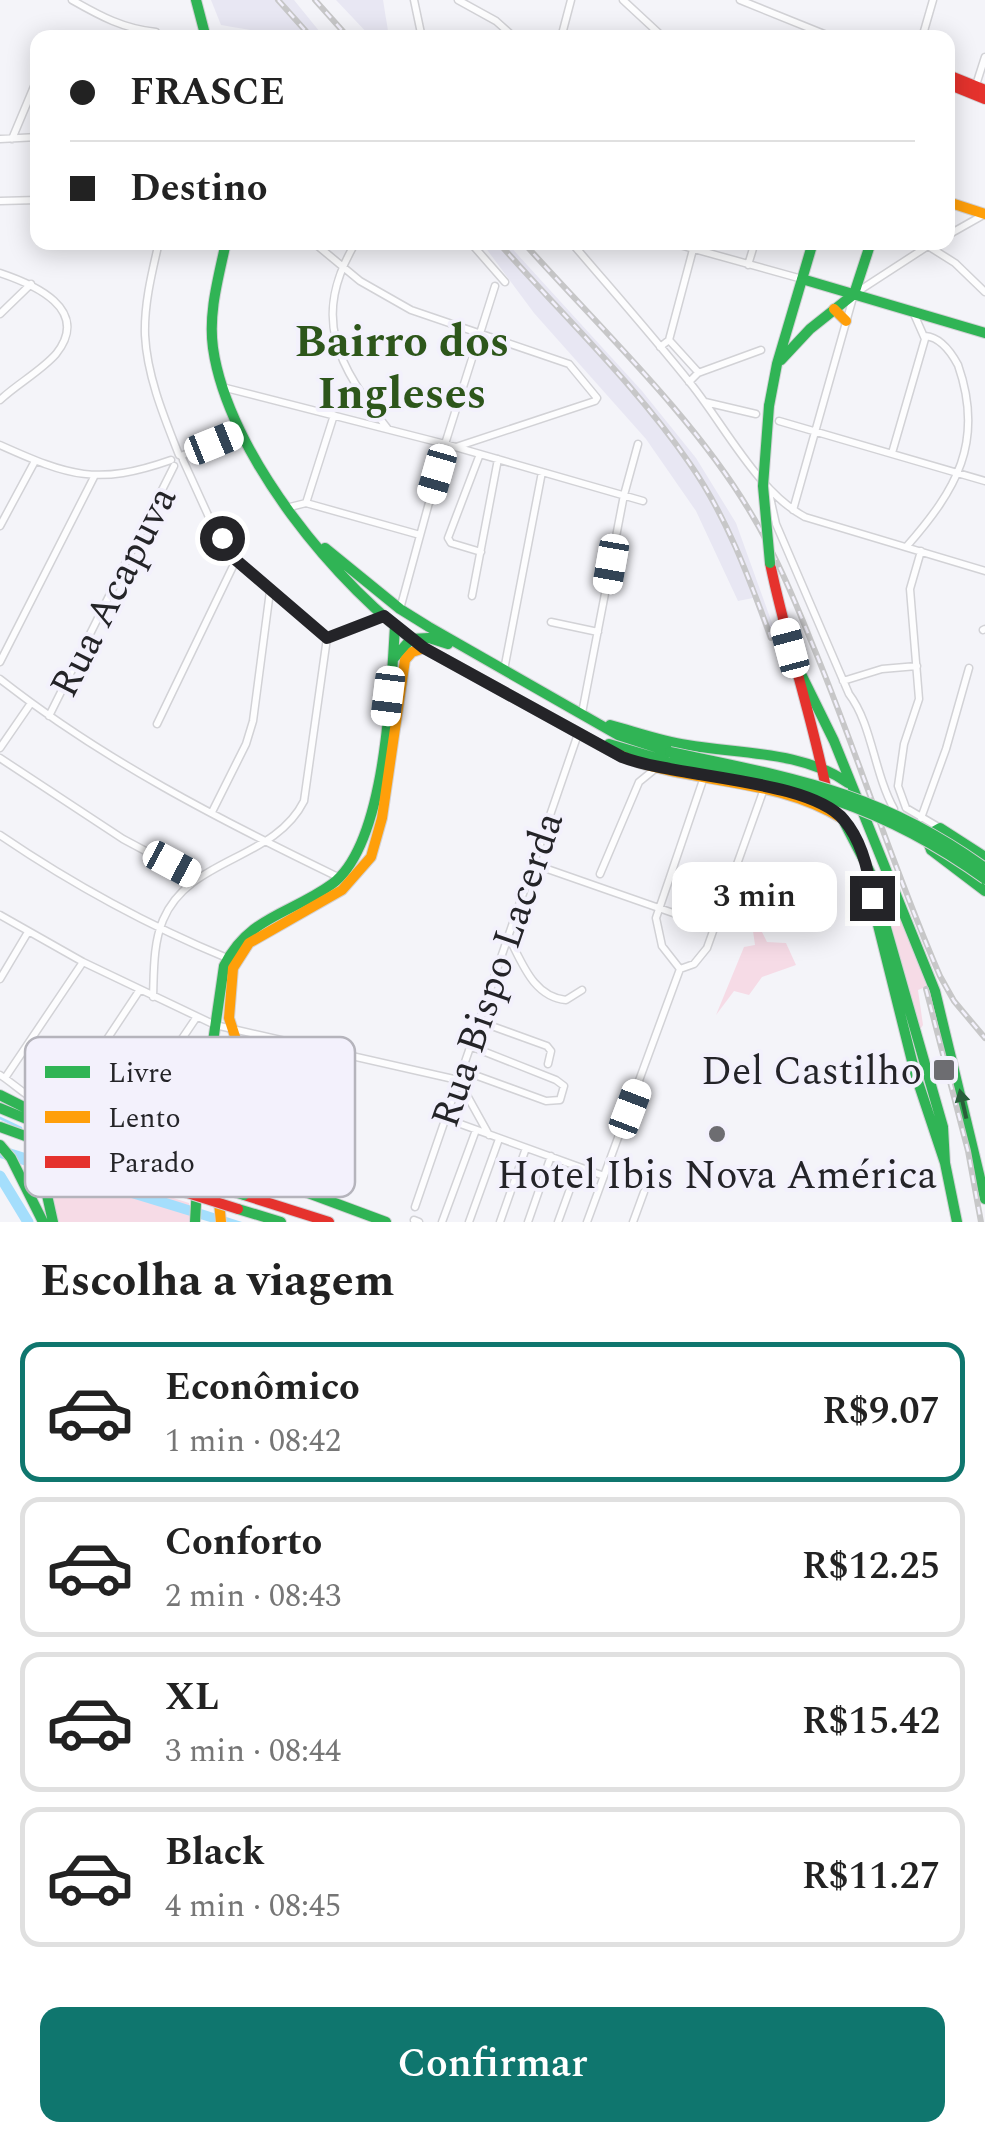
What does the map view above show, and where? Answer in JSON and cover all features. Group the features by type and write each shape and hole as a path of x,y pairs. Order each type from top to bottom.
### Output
{"main road":[{"path":"196,0 204,30"},
{"path":"955,78 980,88"},
{"path":"955,87 985,99"},
{"path":"955,204 985,214"},
{"path":"224,250 212,335 224,388 240,432 262,475 309,536 384,616 424,648 622,757 655,769 765,786 802,797 844,819"},
{"path":"811,250 768,406 764,522 774,586 817,742 825,790 870,872 943,1127 945,1163 957,1222"},
{"path":"777,364 854,294 868,250"},
{"path":"802,280 985,333"},
{"path":"837,306 843,298 839,290"},
{"path":"837,306 846,320"},
{"path":"309,536 400,609 486,661"},
{"path":"213,1037 227,958 235,944 254,926 340,878 361,851 373,812 396,626"},
{"path":"392,662 410,639 438,640 504,670 618,735 670,757 770,771 846,792 920,825 985,868"},
{"path":"234,1037 232,979 243,950 269,929 342,890 371,857 382,818 405,660 412,652 424,648"},
{"path":"794,662 834,741 939,1004 985,1196"},
{"path":"525,704 524,694 535,687"},
{"path":"594,720 680,744 821,767 834,771 853,792"},
{"path":"594,740 762,776 852,802 916,832 985,879"},
{"path":"802,797 825,790 834,771 834,741"},
{"path":"798,762 817,742"},
{"path":"798,762 809,770 814,781 812,789 802,797"},
{"path":"844,819 836,792 853,792"},
{"path":"985,857 940,828 926,836 932,850 985,891"},
{"path":"0,1095 25,1106"},
{"path":"0,1108 25,1118"},
{"path":"0,1126 25,1135"},
{"path":"0,1145 25,1185"},
{"path":"31,1197 43,1222"},
{"path":"48,1197 53,1222"},
{"path":"202,1197 281,1222"},
{"path":"250,1197 329,1222"},
{"path":"318,1197 386,1222"}],"street":[{"path":"76,0 122,26 138,30"},
{"path":"414,0 420,30"},
{"path":"458,0 506,30"},
{"path":"563,30 571,0"},
{"path":"623,0 655,30"},
{"path":"740,0 814,30"},
{"path":"925,30 934,0"},
{"path":"980,88 985,56"},
{"path":"12,139 30,96"},
{"path":"0,139 30,138"},
{"path":"0,201 30,200"},
{"path":"955,231 985,214"},
{"path":"157,250 145,334 152,380 178,460 236,560 327,638"},
{"path":"323,250 376,291 412,310 570,364 597,398 595,402 456,446"},
{"path":"352,250 342,267 332,308 340,355 354,386 388,429"},
{"path":"477,250 506,282"},
{"path":"578,250 689,382 768,487 793,510 985,570"},
{"path":"660,347 668,340 693,250"},
{"path":"705,250 802,280"},
{"path":"748,265 752,250"},
{"path":"793,510 854,294 922,250"},
{"path":"939,250 985,292"},
{"path":"0,272 31,284 57,302 66,323 54,356 0,400"},
{"path":"0,314 31,284"},
{"path":"400,609 495,286"},
{"path":"907,546 945,502 962,474 972,438 972,402 956,361 929,337 913,313"},
{"path":"892,453 929,337 931,318"},
{"path":"668,340 698,373"},
{"path":"689,382 698,373 761,350"},
{"path":"224,388 456,446 643,500"},
{"path":"705,402 756,414"},
{"path":"292,511 306,503 334,415"},
{"path":"779,421 985,481"},
{"path":"0,445 65,472 94,477 178,460 240,432"},
{"path":"582,714 624,495 638,444"},
{"path":"480,454 448,538 451,543 481,552"},
{"path":"472,596 498,459"},
{"name":"Rua Acapuva","path":"49,716 178,460"},
{"path":"0,526 35,461"},
{"path":"504,670 542,472"},
{"path":"0,662 94,477"},
{"path":"768,487 776,524 843,680 864,716 867,739 890,802 906,828 932,850"},
{"path":"306,503 420,535"},
{"path":"921,551 910,589 919,700 898,773 900,797 910,812 940,828"},
{"path":"157,724 236,560"},
{"path":"212,812 246,744 253,721 270,591"},
{"path":"327,638 384,616"},
{"path":"551,622 598,632"},
{"path":"152,997 159,930 177,896 196,878 266,842 295,817 308,788 327,638"},
{"path":"843,680 882,668 917,666"},
{"path":"921,818 969,668"},
{"path":"0,679 132,770 340,878"},
{"path":"0,748 31,703"},
{"name":"Rua Bispo Lacerda","path":"415,1206 578,732"},
{"path":"0,758 123,838 196,878"},
{"path":"600,874 639,782 655,769"},
{"path":"680,969 667,956 658,936 659,907 704,777"},
{"path":"680,969 700,959 716,928 765,786"},
{"path":"906,828 904,820 910,812"},
{"path":"0,835 55,872 159,930 227,958"},
{"path":"532,864 716,928"},
{"path":"0,914 83,962 196,1018 270,1037"},
{"path":"0,979 28,932"},
{"path":"508,935 531,979 547,995 566,1000 582,990"},
{"path":"30,1037 83,962"},
{"path":"587,1222 680,969"},
{"path":"110,1037 140,991"},
{"path":"183,1037 196,1018"},
{"path":"478,1021 547,1046 552,1051 548,1064"},
{"path":"25,1044 2,1076 25,1092"},
{"path":"461,1070 546,1101 560,1100 565,1093 564,1086 556,1080 470,1046"},
{"path":"355,1056 458,1080 489,1135"},
{"path":"444,1118 604,1176"},
{"path":"442,1222 476,1130"},
{"path":"469,1222 499,1139"},
{"path":"500,1222 526,1148"},
{"path":"528,1222 551,1156"},
{"path":"558,1222 578,1166"},
{"path":"633,1222 644,1192"}],"shaded area":[{"path":"211,0 294,0 318,30 250,30 221,25"},
{"path":"336,0 383,0 388,30 364,30"},
{"path":"487,250 513,250 642,391 696,458 736,523 777,637 768,640 753,598 738,601 696,511 646,439 534,313"},
{"path":"878,873 883,874 928,986 918,990 923,1025 919,1031"},
{"path":"759,909 761,930 767,942 786,943 796,965 762,977 749,995 734,991 716,1015 744,947 755,945 753,931"},
{"path":"51,1197 170,1197 189,1203 190,1222 58,1222"}],"water":[{"path":"0,1145 25,1153 25,1166 0,1158"},
{"path":"128,1197 163,1197 242,1222 210,1222"}],"waterway":[{"path":"0,1118 21,1128"},
{"path":"0,1176 28,1222"}],"railway":[{"path":"278,0 305,30"},
{"path":"315,0 342,30"},
{"path":"505,250 622,378 690,464 726,527 771,638"},
{"path":"530,250 672,406 726,475 758,526 828,682 940,976 954,1001 985,1038"},
{"path":"926,989 968,1151 981,1222"}],"traffic: fast":[{"path":"196,0 204,30"},
{"path":"224,250 212,321 213,348 223,389 240,431 292,515 357,591 424,648 573,730"},
{"path":"769,406 777,364 811,250"},
{"path":"781,360 810,329 854,294 868,250"},
{"path":"802,279 985,333"},
{"path":"769,406 763,486 770,563"},
{"path":"325,548 400,609 429,627 618,735 670,752"},
{"path":"214,1037 224,966 234,949 258,926 332,884 350,864 364,836 375,802 388,725 395,626"},
{"path":"395,657 411,639 429,638 448,644"},
{"path":"802,676 834,741 935,991 985,1199"},
{"path":"610,725 677,743 791,759 848,783"},
{"path":"609,744 670,762"},
{"path":"670,752 834,791 909,821 985,868"},
{"path":"670,762 757,778 835,800 910,832 985,879"},
{"path":"841,816 870,872 943,1127 945,1163"},
{"path":"985,857 940,828 926,836 931,850 985,891"},
{"path":"875,913 915,1073 945,1163 957,1222"},
{"path":"0,1095 25,1107"},
{"path":"0,1108 25,1118"},
{"path":"0,1127 25,1136"},
{"path":"0,1145 25,1186"},
{"path":"30,1197 43,1222"},
{"path":"47,1197 53,1222"},
{"path":"195,1222 196,1197"},
{"path":"319,1197 386,1222"},
{"path":"238,1209 281,1222"}],"traffic: slow":[{"path":"955,204 985,214"},
{"path":"834,309 846,321"},
{"path":"235,1037 229,1018 233,968 249,943 342,890 371,857 382,818 405,660 412,652 424,648"},
{"path":"573,730 640,763 773,791 843,819"},
{"path":"218,1197 221,1222"}],"traffic: jam":[{"path":"955,78 985,90"},
{"path":"955,87 985,99"},
{"path":"770,563 827,793"},
{"path":"200,1197 238,1209"},
{"path":"250,1197 329,1222"}],"place":[{"name":"Del Castilho","path":"944,1070"},
{"name":"Hotel Ibis Nova América","path":"717,1134"}],"district":[{"name":"Bairro dos Ingleses","path":"402,366"}],"route":[{"path":"222,538 236,560 327,638 384,616 424,648 622,757 655,769 765,786 825,806 844,819 855,838 870,872 872,898"}]}
